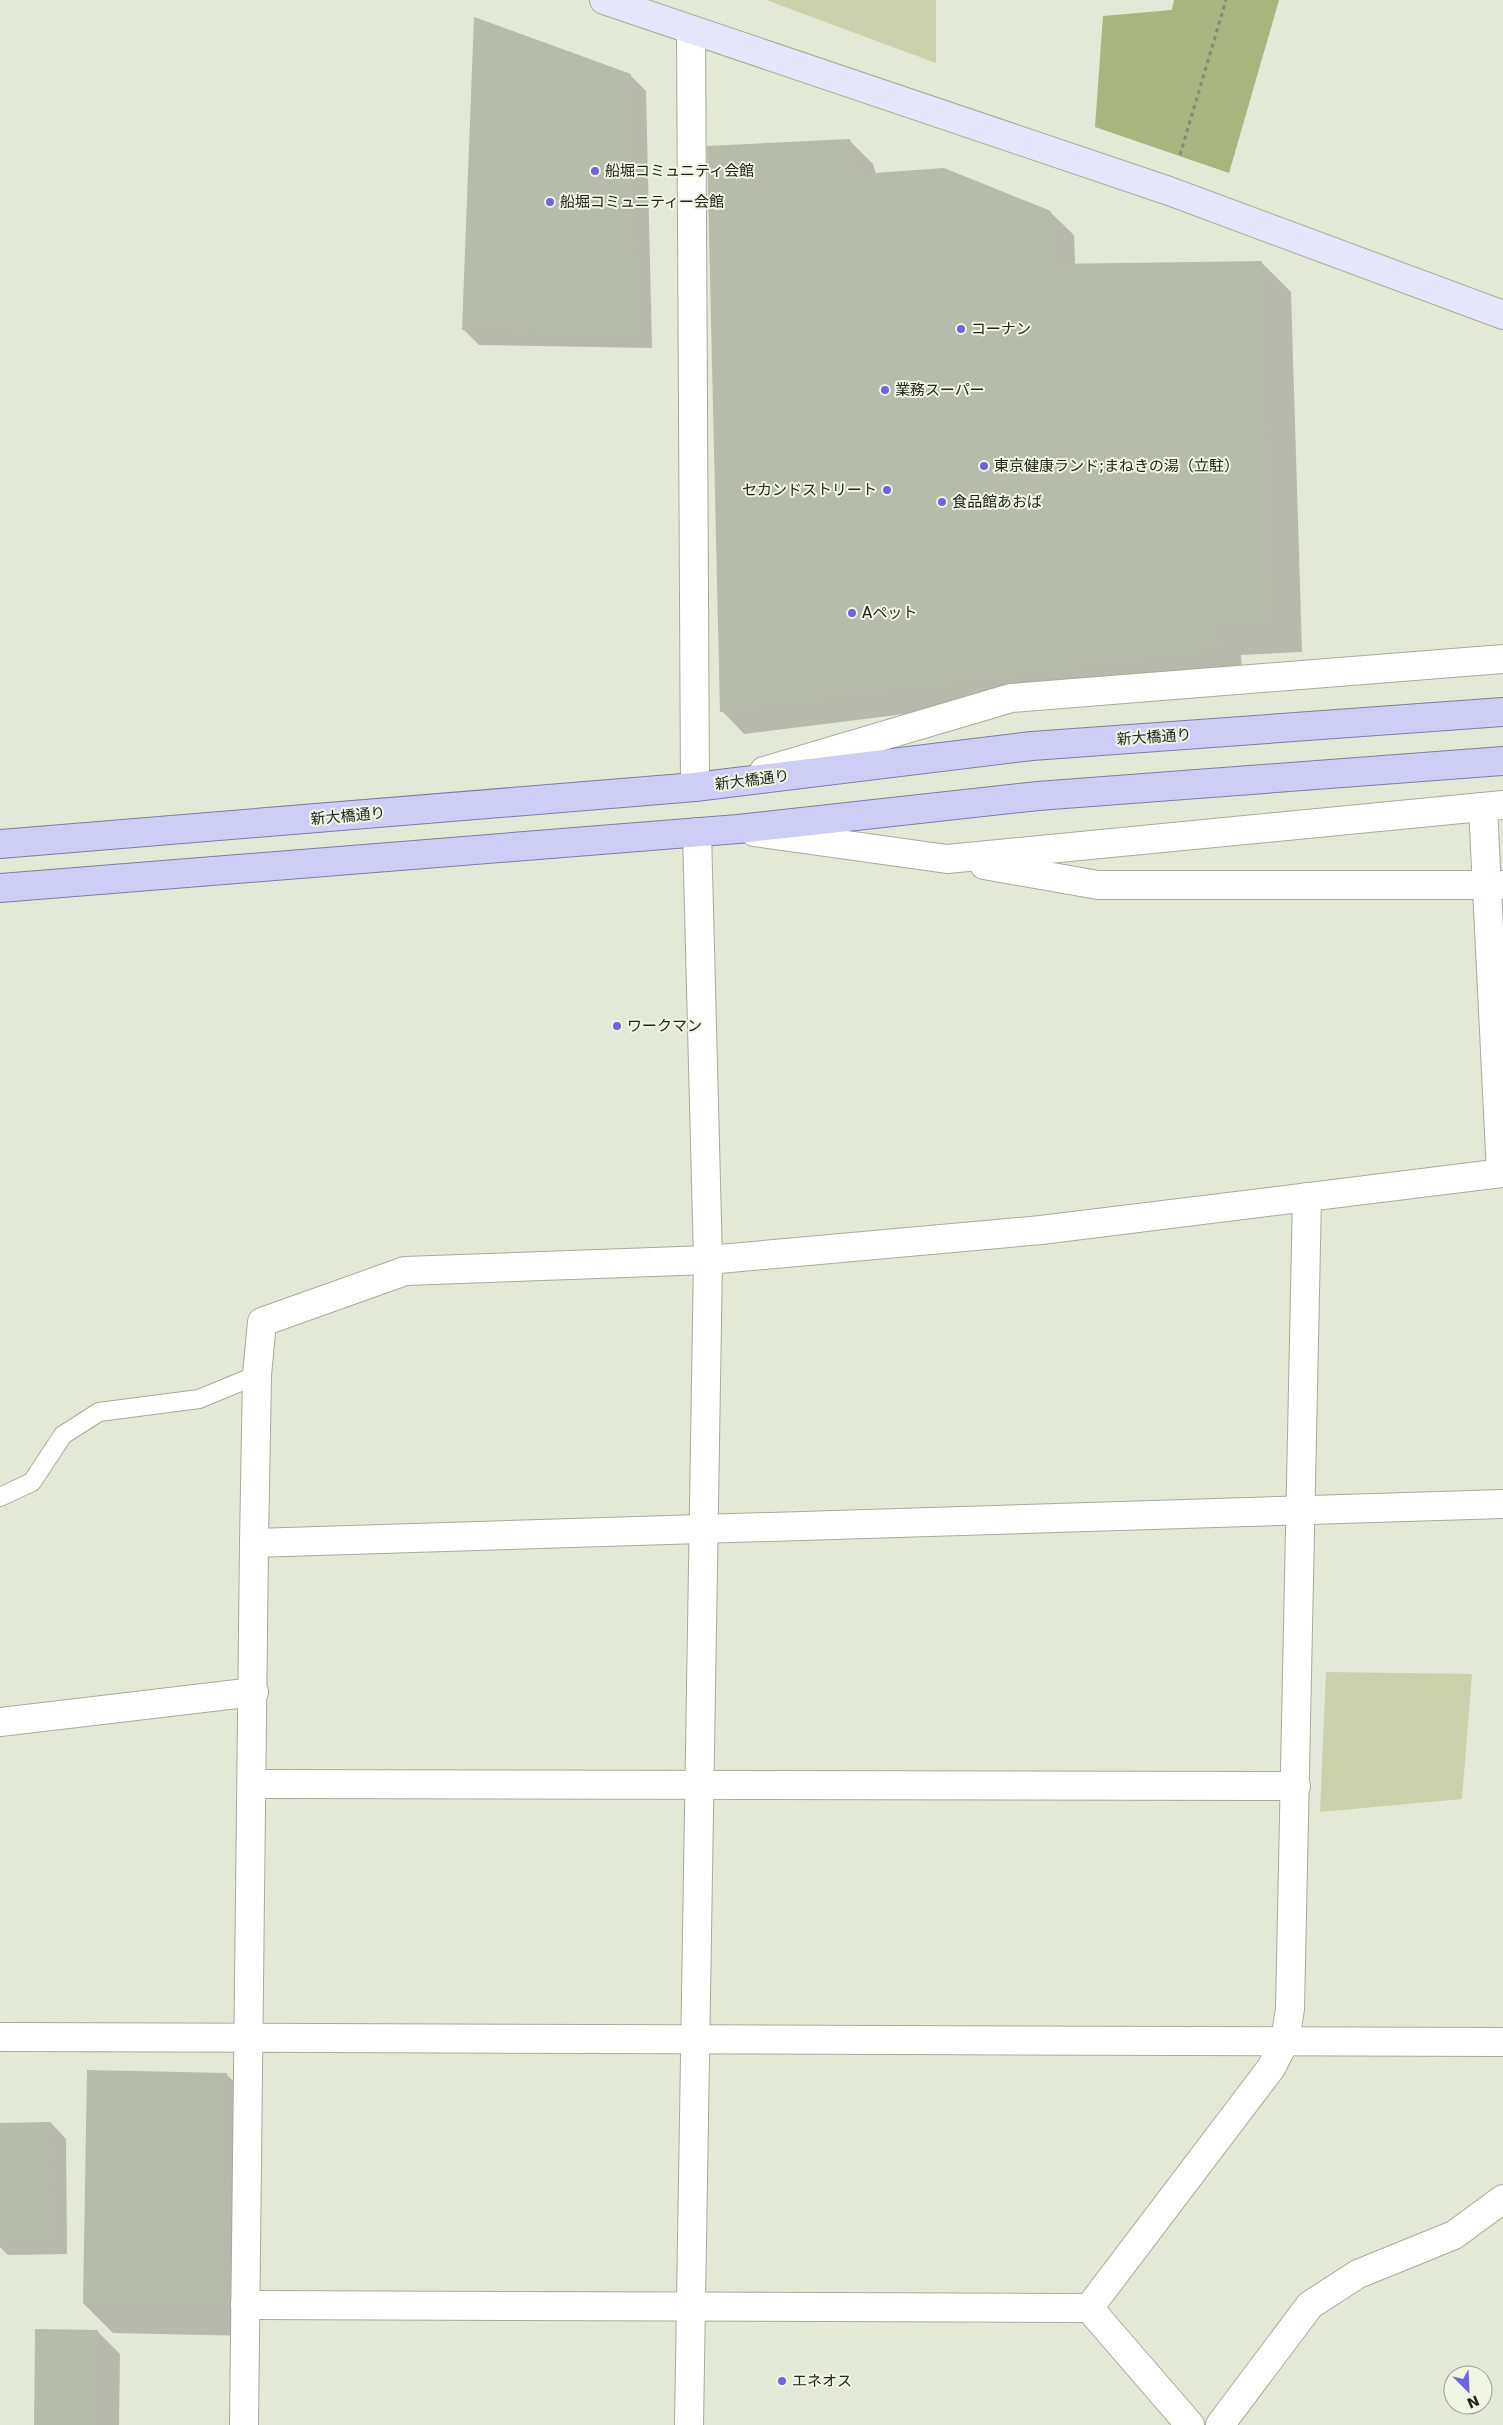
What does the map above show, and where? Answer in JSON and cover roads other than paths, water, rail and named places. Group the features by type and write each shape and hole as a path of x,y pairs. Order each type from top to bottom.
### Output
{"main road":[{"name":"新大橋通り","path":"0,844 696,787 1032,746 1503,712"},
{"path":"0,888 738,829 1038,796 1503,761"}],"street":[{"path":"604,0 691,31 1169,191 1503,315"},
{"path":"691,31 696,787"},
{"path":"727,782 1011,698 1503,659"},
{"path":"244,2425 254,1692 254,1543 257,1375 262,1322 405,1270 708,1260 1041,1230 1502,1173 1493,806 947,859"},
{"path":"738,829 947,859 1098,885 1495,886"},
{"path":"689,2425 702,1529 708,1260 697,832"},
{"path":"1088,2308 1271,2068 1285,2041 1290,2009 1296,1786 1306,1197"},
{"path":"254,1543 1503,1504"},
{"path":"0,1722 254,1692"},
{"path":"252,1784 1296,1786"},
{"path":"0,2037 1503,2042"},
{"path":"1220,2425 1310,2305 1358,2274 1454,2235 1503,2200"},
{"path":"245,2305 692,2305 1088,2308 1190,2425"}],"lane":[{"path":"0,1497 32,1482 64,1435 99,1412 199,1399 257,1375"}],"place":[{"name":"船堀コミュニティ会館","path":"595,171"},
{"name":"船堀コミュニティー会館","path":"550,202"},
{"name":"コーナン","path":"961,329"},
{"name":"業務スーパー","path":"885,390"},
{"name":"東京健康ランド;まねきの湯（立駐）","path":"984,466"},
{"name":"セカンドストリート","path":"887,490"},
{"name":"食品館あおば","path":"942,502"},
{"name":"Aペット","path":"852,613"},
{"name":"ワークマン","path":"617,1026"},
{"name":"エネオス","path":"782,2381"}]}
